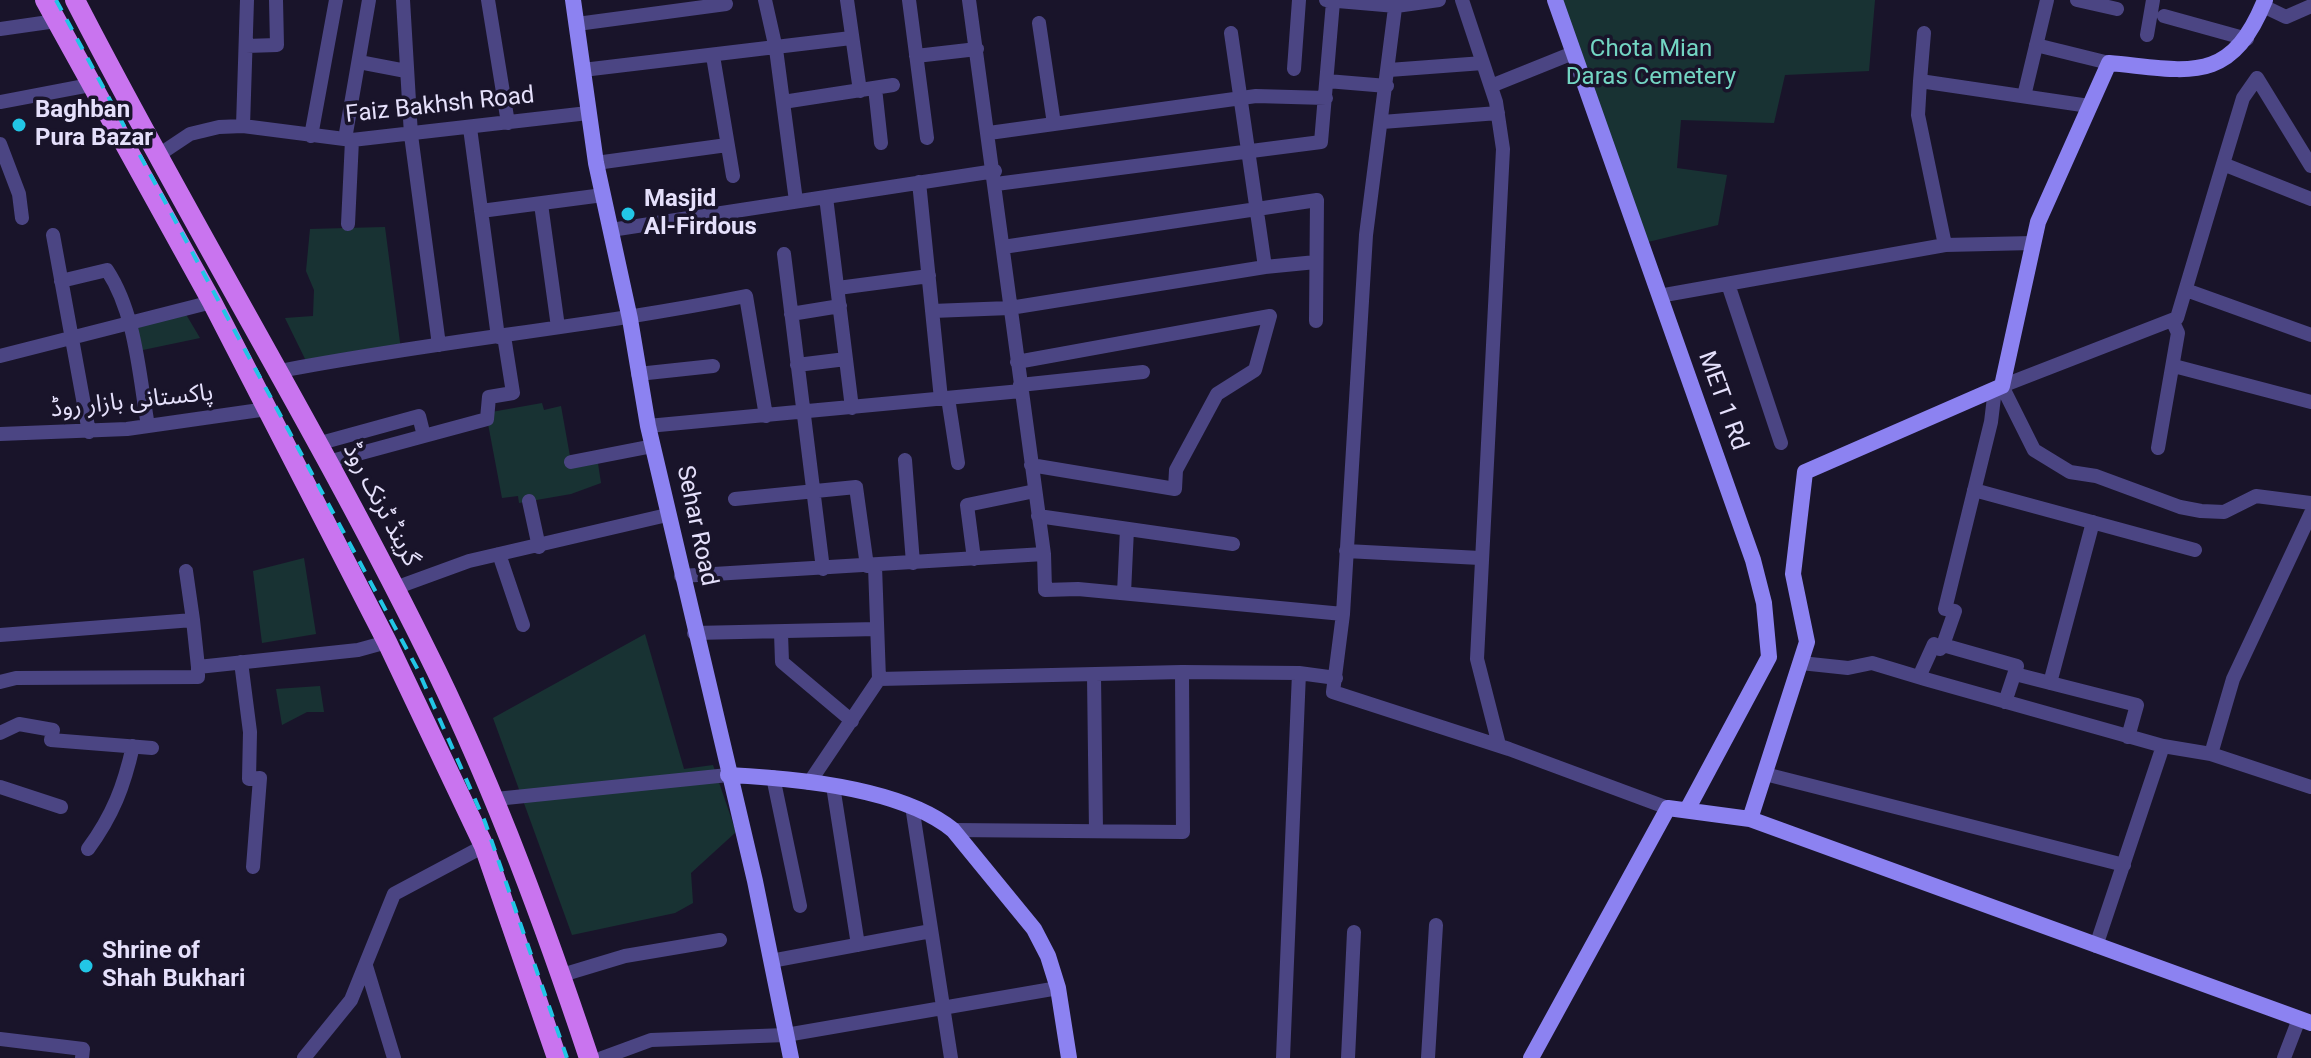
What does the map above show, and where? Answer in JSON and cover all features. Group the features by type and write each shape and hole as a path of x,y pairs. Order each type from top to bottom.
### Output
{"main road":[{"path":"45,0 212,302 387,642 484,846 557,1058"},
{"name":"گرینڈ ٹرنک روڈ","path":"75,0 280,371 395,588 496,799 562,975 589,1058"}],"street":[{"path":"243,126 247,0"},
{"path":"246,46 277,45 276,0"},
{"path":"311,136 336,0"},
{"path":"348,224 348,140 369,0"},
{"path":"403,0 411,135 439,345"},
{"path":"488,0 508,123"},
{"name":"Sehar Road","path":"573,0 596,163 630,319 648,426 791,1058"},
{"path":"765,0 776,49 796,201"},
{"path":"847,0 851,38 881,143"},
{"path":"909,0 927,138"},
{"path":"969,0 1044,554 1045,590 1124,593 1343,614"},
{"path":"1294,69 1299,0"},
{"path":"611,230 919,182 995,178 1321,142 1330,1 1396,3 1439,0"},
{"path":"1462,0 1491,86 1503,149 1498,267 1488,386 1477,659 1499,745"},
{"name":"MET 1 Rd","path":"1555,0 1753,560 1769,634 1769,657 1687,810"},
{"path":"2024,96 2047,0"},
{"path":"2077,0 2117,9"},
{"path":"2147,35 2153,0"},
{"path":"1396,3 1366,235 1343,614 1333,692 1499,745 1668,808 1750,819 2305,1021 2284,1058"},
{"path":"2036,45 2109,63 2201,71 2247,39 2264,3 2286,17 2311,6"},
{"path":"577,24 726,4"},
{"path":"2164,16 2247,39"},
{"path":"0,29 56,21"},
{"path":"1039,23 1054,124"},
{"path":"1231,33 1243,98 1265,267"},
{"path":"1924,33 1918,115 1945,245"},
{"path":"583,70 851,38"},
{"path":"916,56 977,49"},
{"path":"1491,86 1573,53"},
{"path":"713,56 733,176"},
{"path":"359,62 406,71"},
{"path":"1389,70 1483,63"},
{"path":"1919,677 1934,644 1940,649 1943,645 1955,611 1945,609 2038,222 2109,63"},
{"path":"1750,819 1807,642 1793,574 1805,472 1998,387 2177,318 2243,98 2257,78 2311,166"},
{"path":"1327,81 1387,86"},
{"path":"1920,81 2089,106"},
{"path":"0,102 90,85"},
{"path":"783,102 893,85"},
{"path":"989,133 1243,98 1326,98"},
{"name":"Faiz Bakhsh Road","path":"160,154 190,134 219,127 243,126 348,140 588,113"},
{"path":"1382,122 1498,113"},
{"path":"328,462 487,419 489,397 513,393 501,336 470,128"},
{"path":"0,144 19,194 22,218"},
{"path":"596,163 727,145"},
{"path":"2223,164 2311,199"},
{"path":"919,182 932,311 958,463"},
{"path":"481,211 603,195"},
{"path":"826,197 852,408"},
{"path":"1003,247 1317,200 1316,321"},
{"path":"541,204 558,327"},
{"path":"53,235 89,432"},
{"path":"1659,296 1945,245 2033,243"},
{"path":"784,254 823,569"},
{"path":"932,311 1010,308 1265,267 1316,262"},
{"path":"61,281 107,270 117,286 129,321 148,426"},
{"path":"838,288 929,276"},
{"path":"1728,284 1781,443"},
{"path":"2186,290 2311,335"},
{"path":"280,371 558,327 630,319 746,296 766,416"},
{"path":"0,356 212,302"},
{"path":"791,314 840,306"},
{"path":"1017,362 1270,316 1255,370 1217,394 1176,470 1175,489 1031,465"},
{"path":"2158,448 2178,333 2172,320"},
{"path":"797,365 846,359"},
{"path":"638,374 713,366"},
{"path":"2174,366 2311,402"},
{"path":"648,426 945,399 1143,372"},
{"path":"1998,387 2034,450 2070,472 2096,476 2180,507 2201,511 2224,512 2256,496 2311,503"},
{"name":"پاکستانی بازار روڈ","path":"0,434 89,432 267,409"},
{"path":"317,444 419,416 424,436"},
{"path":"571,462 653,446"},
{"path":"905,460 913,563"},
{"path":"735,499 856,487 871,566 879,679 809,783"},
{"path":"1974,490 2195,550"},
{"path":"974,559 967,505 1035,491"},
{"path":"529,501 539,547"},
{"path":"2211,754 2233,679 2311,513"},
{"path":"395,588 499,554 667,515"},
{"path":"1038,516 1233,544"},
{"path":"2050,683 2093,522"},
{"path":"1124,593 1127,529"},
{"path":"1346,551 1480,558"},
{"path":"499,554 523,625"},
{"path":"681,576 1044,554"},
{"path":"0,682 16,678 198,677 186,571"},
{"path":"0,635 193,620"},
{"path":"694,633 877,629"},
{"path":"781,633 782,662 852,721"},
{"path":"198,667 358,650 387,642"},
{"path":"1943,645 2017,666 2005,702"},
{"path":"241,662 250,732 249,779 260,778 253,867"},
{"path":"1801,663 1848,668 1872,663 2128,737 2211,754 2311,787"},
{"path":"879,679 1182,672 1299,673 1336,678"},
{"path":"953,830 1183,832 1182,672"},
{"path":"1283,1058 1299,673"},
{"path":"2015,674 2137,705 2128,737"},
{"path":"1094,676 1096,831"},
{"path":"0,733 19,724 53,730 51,740 152,748"},
{"path":"88,849 111,819 124,787 133,746"},
{"path":"2096,946 2163,746"},
{"path":"1765,774 2124,865"},
{"path":"496,799 596,792 728,775 773,777 833,786 912,806 953,830 1034,929 1058,988 1069,1058"},
{"path":"773,777 800,906"},
{"path":"833,786 858,945"},
{"path":"0,787 61,807"},
{"path":"912,806 951,1058"},
{"path":"1531,1058 1668,808"},
{"path":"304,1058 343,1013 366,966 394,894 408,883 484,846"},
{"path":"1428,1058 1436,925"},
{"path":"771,961 931,931"},
{"path":"1348,1058 1354,932"},
{"path":"562,975 625,956 720,940"},
{"path":"366,966 394,1058"},
{"path":"602,1058 651,1040 786,1035 1058,988"},
{"path":"0,1039 83,1049 82,1058"}],"green space":[{"name":"Chota Mian Daras Cemetery","path":"1560,0 1875,0 1869,71 1785,75 1774,123 1681,120 1677,168 1727,175 1718,225 1648,242"},
{"path":"385,227 401,350 308,365 285,318 313,316 314,290 306,271 310,229"},
{"path":"184,311 200,338 138,351 131,324"},
{"path":"542,403 544,410 561,406 571,462 597,457 601,483 571,494 519,503 518,496 502,498 486,413"},
{"path":"304,558 316,634 262,643 253,571"},
{"path":"645,634 684,769 713,765 736,832 691,873 693,903 675,913 572,935 493,718"},
{"path":"320,686 324,712 307,712 282,725 276,689"}],"railway":[{"path":"56,0 418,670 485,822 567,1058"}],"place":[{"name":"Baghban Pura Bazar","path":"19,125"},
{"name":"Masjid Al-Firdous","path":"628,214"},
{"name":"Shrine of Shah Bukhari","path":"86,966"}]}
